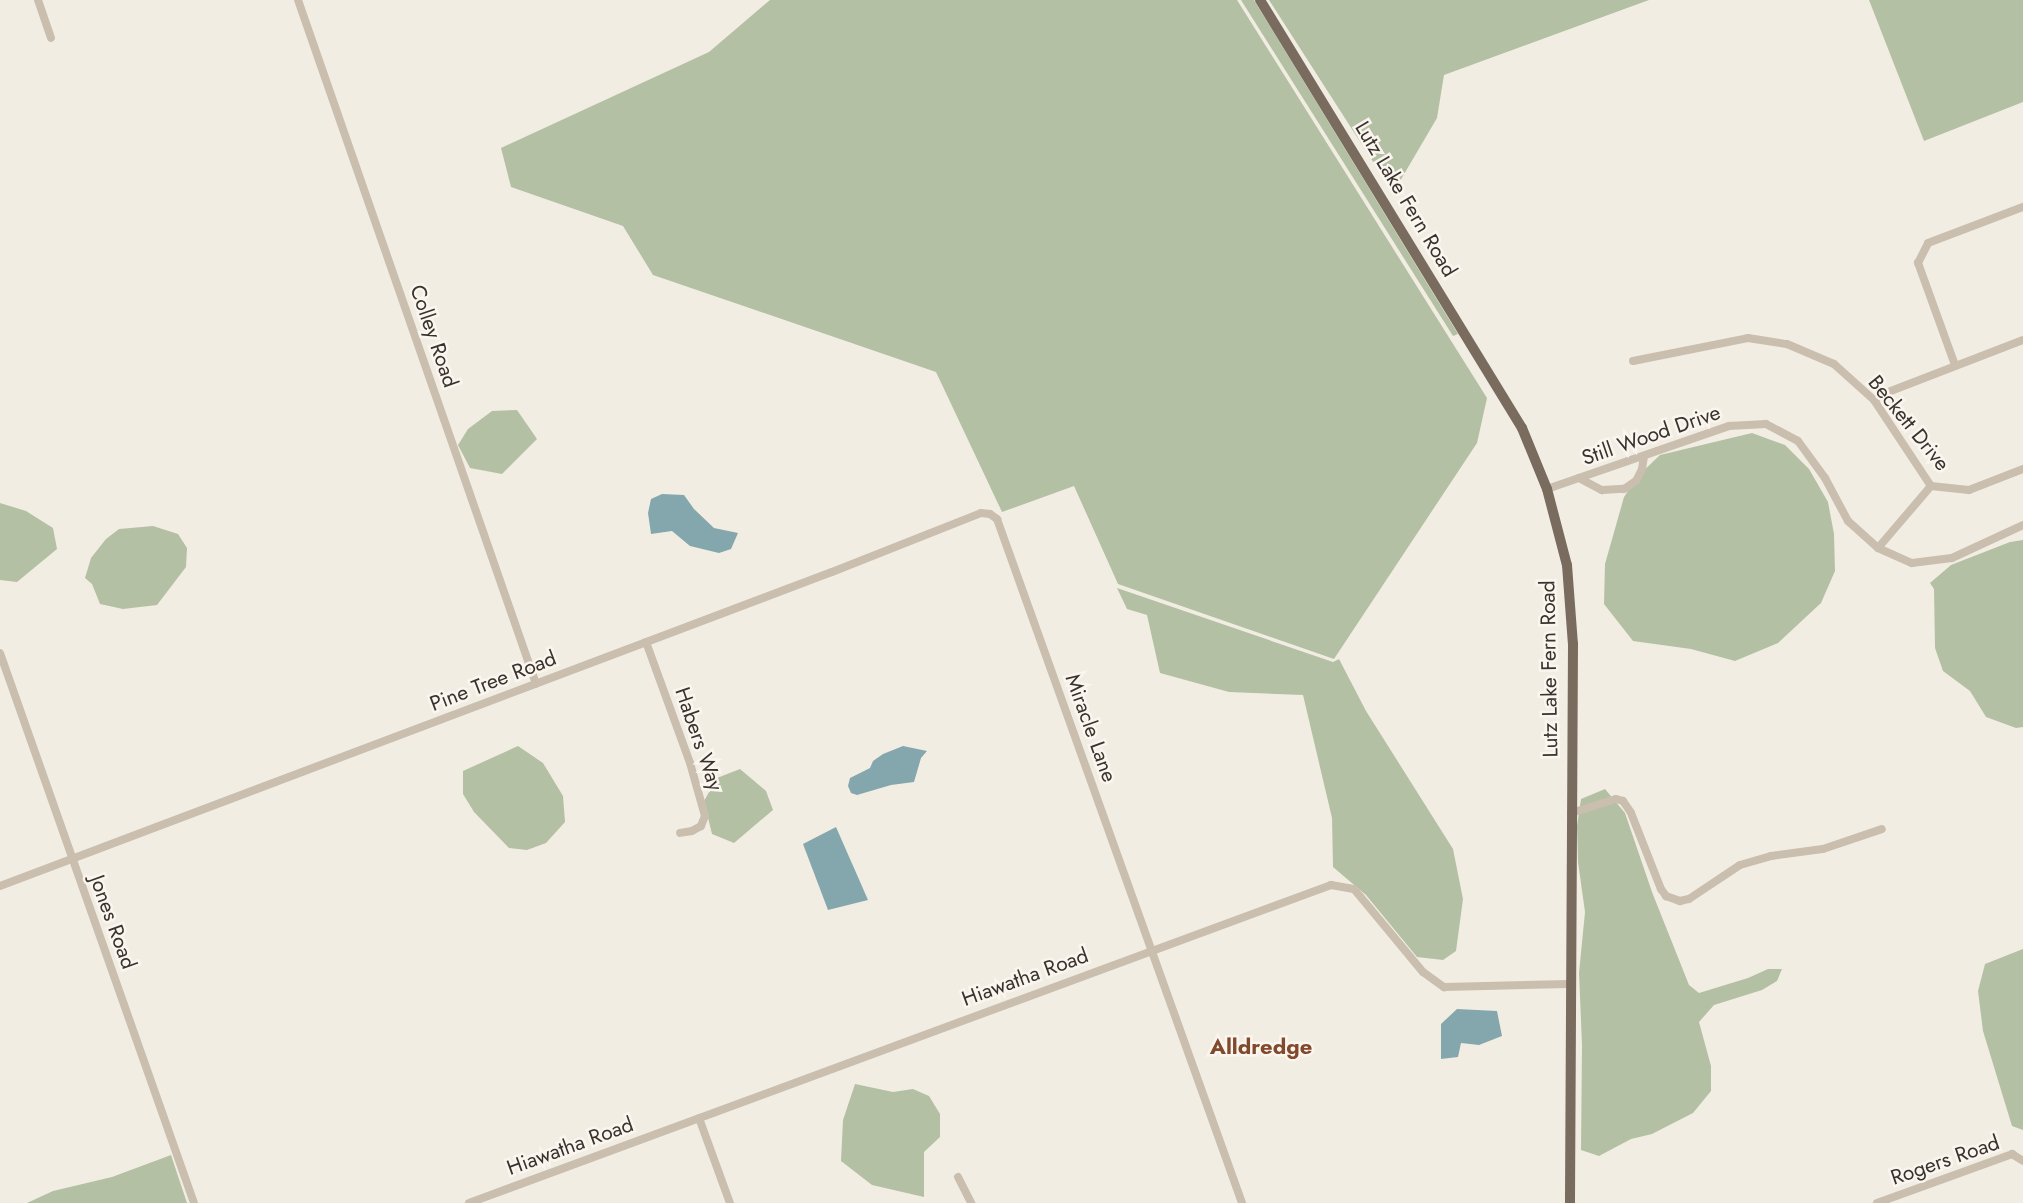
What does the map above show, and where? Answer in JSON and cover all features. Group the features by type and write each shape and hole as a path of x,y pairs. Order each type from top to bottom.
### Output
{"main road":[{"name":"Lutz Lake Fern Road","path":"1260,0 1522,428 1547,489 1567,565 1571,604 1570,1203"}],"street":[{"path":"38,0 51,38"},
{"name":"Colley Road","path":"298,0 536,684"},
{"path":"1954,365 1918,263 1928,243 2023,207"},
{"name":"Beckett Drive","path":"1634,361 1748,338 1787,344 1834,364 1874,400 1930,486 1969,490 2023,469"},
{"path":"1874,400 1954,365 2023,340"},
{"name":"Still Wood Drive","path":"1547,489 1729,426 1766,424 1798,441 1825,478 1848,521 1878,548 1912,562 1952,558 2023,525"},
{"path":"1579,478 1602,490 1624,489 1636,481 1642,469 1644,456"},
{"path":"1878,548 1930,486"},
{"name":"Pine Tree Road","path":"0,886 981,513 990,514 997,519"},
{"name":"Miracle Lane","path":"997,519 1242,1203"},
{"name":"Habers Way","path":"646,642 690,763 705,816 701,826 692,831 680,833"},
{"name":"Jones Road","path":"0,653 194,1203"},
{"path":"1571,813 1616,799 1623,801 1631,813 1661,890 1666,896 1680,901 1689,899 1740,865 1771,856 1822,849 1882,829"},
{"name":"Hiawatha Road","path":"469,1203 1331,885 1354,889 1423,972 1444,987 1569,984"},
{"path":"699,1118 730,1203"},
{"name":"Rogers Road","path":"1876,1203 2012,1154 2023,1161"},
{"path":"958,1177 971,1203"}],"green space":[{"path":"770,0 1237,0 1487,398 1477,443 1334,659 1118,584 1074,486 1002,512 936,372 653,275 623,226 511,187 501,148 709,52"},
{"path":"1241,0 1254,0 1458,334 1453,336"},
{"path":"1269,0 1649,0 1444,75 1437,118 1393,193"},
{"path":"1869,0 2023,0 2023,102 1924,141"},
{"path":"517,410 537,439 502,474 470,468 458,445 468,429 492,411"},
{"path":"1752,433 1785,445 1809,469 1828,502 1834,534 1835,571 1821,603 1778,643 1735,661 1691,649 1633,641 1604,604 1605,564 1624,497 1638,476 1660,455"},
{"path":"0,503 26,511 53,528 57,549 17,582 0,580"},
{"path":"153,526 178,534 187,548 186,567 157,605 123,609 100,604 92,584 85,578 91,558 106,539 119,529"},
{"path":"2023,540 2023,727 2016,728 1986,717 1970,691 1943,671 1935,648 1934,589 1930,583 1951,565 2010,542"},
{"path":"1117,588 1333,662 1339,659 1366,711 1453,849 1463,899 1456,951 1443,960 1417,957 1366,895 1333,867 1332,818 1303,695 1229,692 1160,673 1147,615 1127,609"},
{"path":"518,746 543,763 563,796 565,822 546,843 527,850 509,848 474,812 463,794 463,771"},
{"path":"740,769 766,791 773,810 734,843 712,834 704,801 717,778"},
{"path":"1605,789 1625,813 1652,892 1689,985 1699,993 1748,978 1768,969 1782,969 1777,981 1762,990 1714,1005 1699,1022 1711,1066 1711,1091 1693,1113 1652,1134 1631,1139 1599,1156 1581,1150 1582,1045 1579,973 1585,912 1578,862 1577,826 1581,799"},
{"path":"2023,949 2023,1130 2012,1126 1983,1031 1978,991 1985,964"},
{"path":"855,1084 893,1092 913,1089 929,1096 940,1114 940,1137 924,1152 924,1197 872,1185 841,1161 843,1120"},
{"path":"171,1155 187,1203 27,1203 53,1191 112,1177"}],"water":[{"path":"662,494 684,495 694,509 714,528 738,533 731,549 719,553 690,546 672,531 651,534 648,513 651,499"},
{"path":"903,746 927,751 921,758 914,782 891,785 857,795 851,793 848,786 850,778 870,768 873,761 883,754"},
{"path":"836,827 868,900 828,910 803,844"},
{"path":"1457,1009 1497,1011 1502,1036 1479,1045 1461,1043 1458,1057 1441,1059 1441,1024"}],"district":[{"name":"Alldredge","path":"1261,1047"}]}
